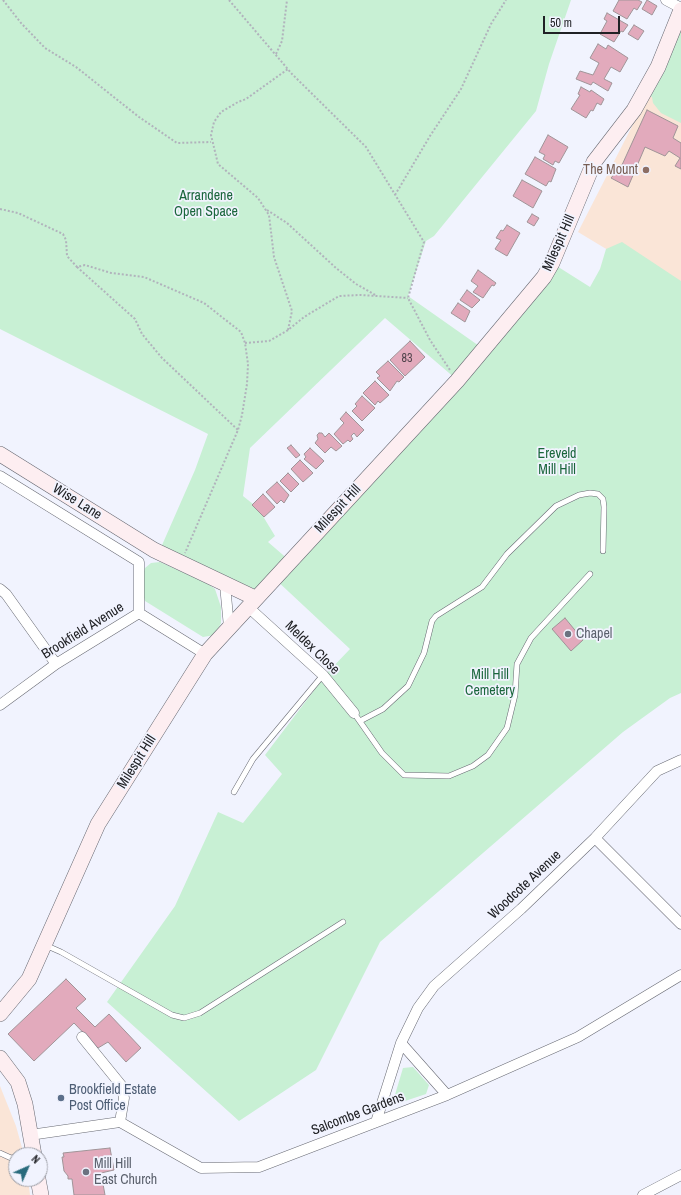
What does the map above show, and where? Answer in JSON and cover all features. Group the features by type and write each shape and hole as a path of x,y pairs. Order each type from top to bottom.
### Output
{"street":[{"path":"666,0 681,9"},
{"name":"Milespit Hill","path":"0,1014 29,980 98,824 205,654 251,602 458,381 544,277 552,263 594,162 634,110 658,67 681,9"},
{"name":"Wise Lane","path":"0,454 154,550 225,585 251,602"},
{"name":"Wise Lane","path":"0,476 139,562"},
{"path":"139,613 139,562 154,550"},
{"path":"225,585 229,627"},
{"path":"0,589 6,594 56,664"},
{"name":"Meldex Close","path":"251,602 323,675 357,717"},
{"name":"Brookfield Avenue","path":"0,705 56,664 139,613 205,654"},
{"name":"Woodcote Avenue","path":"376,1122 401,1043 418,1008 434,986 521,909 595,838 657,771 681,760"},
{"path":"595,838 681,924"},
{"name":"Salcombe Gardens","path":"120,1122 201,1168 259,1167 448,1096 578,1037 681,975"},
{"path":"30,1135 120,1122 124,1098 121,1085 82,1037"},
{"path":"401,1043 448,1096"},
{"path":"0,1058 18,1082 25,1104 31,1147"},
{"path":"643,1195 681,1175"}],"lane":[{"path":"590,574 531,638 517,664 515,695 507,728 488,755 473,766 449,776 404,775 382,753 357,717 383,709 408,686 424,653 432,622 436,616 482,587 507,554 556,506 579,495 590,493 598,494 603,499 604,507 603,552"},
{"path":"234,792 253,759 323,675"},
{"path":"44,944 61,952 172,1016 184,1018 200,1013 343,922"}],"path":[{"path":"3,0 21,23 45,48 76,67 139,117 177,143 195,144 212,142"},
{"path":"229,0 288,69 366,147 424,242 408,298 430,340 458,381"},
{"path":"276,54 282,41 287,0"},
{"path":"395,195 430,136 461,89 492,24 506,0"},
{"path":"288,69 246,99 221,112 214,122 211,135 218,164 250,190 266,209 269,215 274,257 292,311 288,330"},
{"path":"0,209 18,213 63,234 66,240 67,256 77,267 135,319 142,334 162,358 238,430"},
{"path":"266,209 287,222 336,268 356,284 379,297"},
{"path":"77,267 85,265 111,273 144,277 183,293 204,303 227,320 241,332 245,342 248,364 247,384 245,404 238,430 181,563"},
{"path":"245,342 269,341 288,330 304,316 340,296 360,295 408,298"}],"shaded area":[{"name":"The Mount","path":"648,95 681,108 681,294 578,232"},
{"path":"0,1086 16,1126 22,1147 8,1147 8,1187 29,1187 30,1195 0,1195"}],"green space":[{"path":"0,0 571,0 549,64 536,111 434,236 426,241 408,296 482,348 456,379 385,318 250,448 243,496 258,508 275,536 268,542 290,561 493,341 544,277 552,263 590,287 600,269 606,249 622,242 681,281 681,693 670,698 623,732 380,942 316,1070 239,1121 107,1002 175,906 218,812 243,823 282,774 265,755 328,672 350,649 274,578 256,598 159,552 195,470 208,434 0,329"},
{"path":"681,10 681,123 661,113 653,103 652,97 648,95"},
{"path":"160,562 207,583 215,589 221,607 221,623 215,635 203,637 145,601 140,584 145,568 151,563"},
{"path":"413,1067 429,1085 426,1094 399,1103 394,1098 403,1068"}],"building":[{"path":"619,0 638,0 642,2 637,10 634,8 627,19 613,11"},
{"path":"647,0 657,6 652,15 642,9"},
{"path":"607,13 628,25 623,32 621,31 614,42 600,34 607,21 604,19"},
{"path":"634,25 644,31 638,40 628,34"},
{"path":"598,44 606,49 608,45 628,58 620,72 611,67 604,79 612,83 608,91 593,82 591,85 576,79 580,71 593,75 599,63 590,58"},
{"path":"581,87 590,92 591,90 604,99 601,105 597,103 593,111 591,110 586,118 571,109 580,95 578,94"},
{"path":"647,110 678,126 673,138 681,143 681,169 675,166 680,158 669,151 665,156 645,147 628,187 611,178 622,165"},
{"path":"548,135 568,147 559,163 555,161 553,165 543,159 545,155 539,152"},
{"path":"535,157 556,169 551,182 549,181 546,186 525,174"},
{"path":"522,180 542,191 533,208 513,196"},
{"path":"532,214 539,218 534,226 527,222"},
{"path":"507,225 520,233 507,256 495,249 501,240 496,238 501,230 503,231"},
{"path":"478,270 496,283 494,286 492,285 483,298 473,292 478,286 471,281"},
{"path":"467,290 480,300 472,308 460,300"},
{"path":"458,303 470,311 465,322 451,313"},
{"path":"410,341 425,357 405,376 390,360"},
{"path":"388,361 404,377 399,382 397,381 390,391 377,378 380,376 376,372"},
{"path":"375,381 389,395 380,403 378,401 375,405 363,393"},
{"path":"362,396 375,408 362,421 352,411 357,406 355,404"},
{"path":"346,412 364,430 357,437 354,433 351,436 353,439 350,442 348,440 343,444 334,434 344,423 340,419"},
{"path":"322,433 325,437 329,433 342,446 336,451 331,447 325,453 315,443 318,439 317,435"},
{"path":"291,445 300,455 296,458 287,448"},
{"path":"310,448 324,461 316,469 304,459 306,457 304,454"},
{"path":"300,460 313,473 303,482 291,469"},
{"path":"288,473 299,484 291,492 280,481"},
{"path":"277,482 289,495 284,503 281,500 277,504 266,492"},
{"path":"263,494 275,507 264,517 252,505"},
{"name":"Chapel","path":"565,618 583,640 571,651 552,629"},
{"path":"66,979 86,999 76,1008 95,1027 109,1014 141,1048 126,1062 108,1042 98,1048 74,1023 34,1061 8,1034"},
{"name":"Mill Hill East Church","path":"110,1148 114,1170 101,1173 105,1195 74,1195 72,1179 68,1179 68,1176 64,1171 62,1157 64,1157 63,1153"}],"place":[{"name":"The Mount","path":"646,170"},
{"name":"Chapel","path":"568,634"},
{"name":"Brookfield Estate Post Office","path":"61,1098"},
{"name":"Mill Hill East Church","path":"86,1172"}],"park label":[{"name":"Arrandene Open Space","path":"206,204"},
{"name":"Ereveld Mill Hill","path":"557,462"},
{"name":"Mill Hill Cemetery","path":"490,684"}]}
